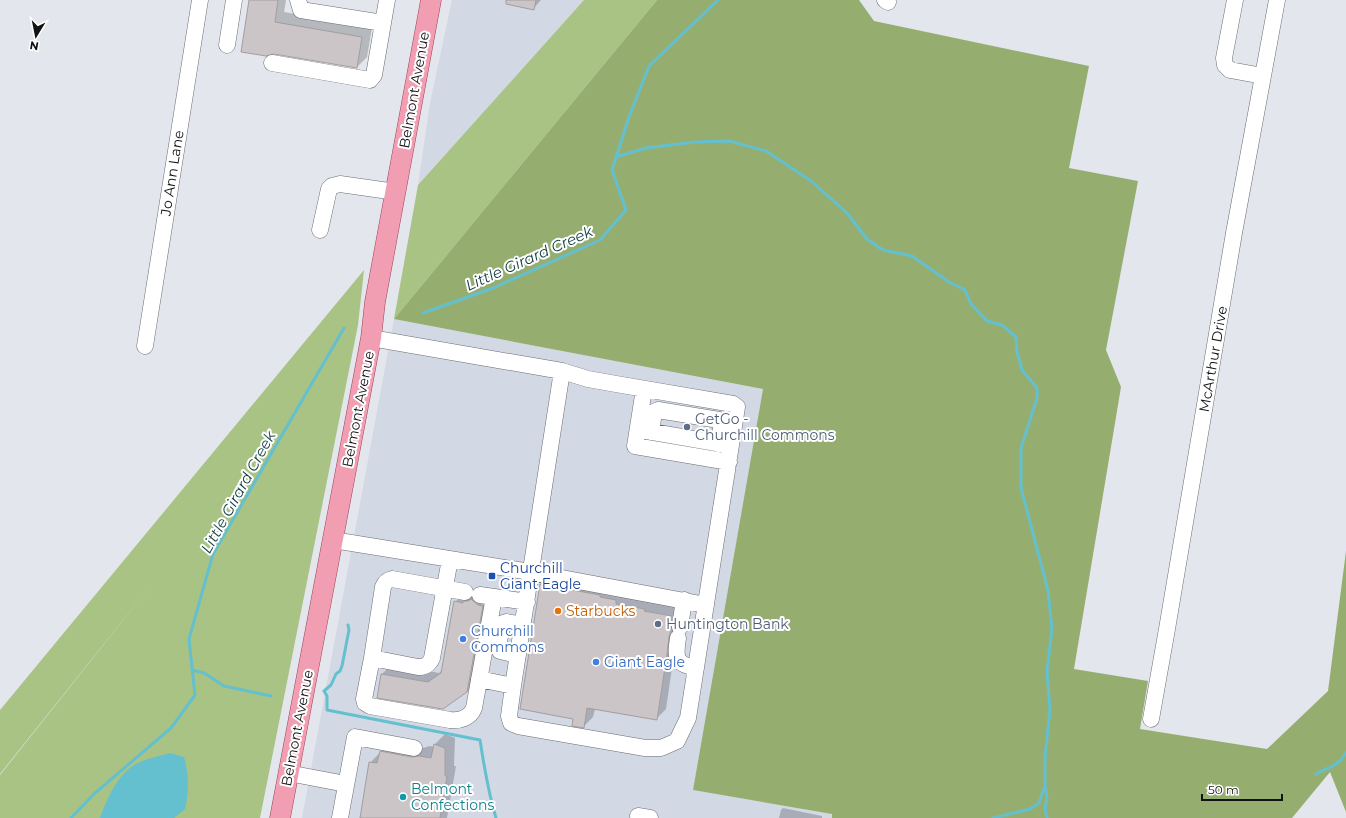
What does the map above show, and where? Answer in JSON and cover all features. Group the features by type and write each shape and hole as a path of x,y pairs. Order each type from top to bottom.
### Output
{"main road":[{"name":"Belmont Avenue","path":"280,818 371,338 376,302 431,0"}],"street":[{"name":"Jo Ann Lane","path":"145,346 200,0"},
{"path":"227,45 234,0"},
{"path":"298,0 301,10 383,23"},
{"path":"272,63 370,80 374,75 387,0"},
{"path":"1235,0 1224,58 1225,65 1230,70 1263,76"},
{"name":"McArthur Drive","path":"1151,719 1234,233 1277,0"},
{"path":"320,230 329,189 332,186 340,184 396,192"},
{"path":"371,338 562,371 588,379 644,390 733,404 737,407 725,445"},
{"path":"562,371 513,686 509,716 511,723 518,726 645,748 661,748 677,741 688,718 729,462 722,421 674,412 656,410 635,446 729,462"},
{"path":"644,390 644,431"},
{"path":"674,412 677,395"},
{"path":"703,417 705,400"},
{"path":"644,431 725,445"},
{"path":"668,452 671,436"},
{"path":"697,457 699,440"},
{"path":"333,540 530,572 706,605"},
{"path":"372,658 418,667 427,666 432,658 450,559"},
{"path":"480,595 479,679 472,712 462,720 456,721 365,704 364,699 383,587 387,580 392,579 527,602"},
{"path":"684,600 676,653 678,661 686,666 696,668"},
{"path":"479,679 513,686"},
{"path":"340,818 355,737 414,748"},
{"path":"288,773 346,784"}],"shaded area":[{"path":"452,0 584,0 418,185 430,103"},
{"path":"394,319 763,389 693,790 833,814 832,818 302,818"}],"green space":[{"path":"584,0 657,0 394,319 418,185"},
{"path":"657,0 859,0 874,21 1089,66 1069,168 1138,181 1106,350 1121,387 1074,669 1148,681 1140,729 1267,749 1328,691 1346,551 1346,812 1330,772 1292,818 832,818 832,814 693,790 763,389 394,319"},
{"path":"364,270 358,325 260,818 0,818 0,775 159,575 0,774 0,710"}],"water":[{"path":"170,753 184,757 188,783 185,809 174,818 100,818 114,787 119,779 131,767 142,761"}],"building":[{"path":"249,0 278,0 275,22 362,37 357,68 274,54 266,56 241,52"},
{"path":"506,0 536,0 534,10 506,4"},
{"name":"Giant Eagle","path":"540,584 600,595 600,597 616,600 616,604 672,616 657,720 587,708 584,728 572,726 573,719 520,709"},
{"name":"Churchill Commons","path":"471,599 478,605 483,606 467,692 443,709 377,698 381,674 428,682 441,673 454,601 463,603 463,601 468,601"},
{"name":"Belmont Confections","path":"434,744 445,748 445,776 447,776 440,818 360,818 369,762 377,763 380,751 412,757 419,756 431,758"}],"waterway":[{"name":"Little Girard Creek","path":"423,313 493,288 600,240 626,210 612,170 629,117 649,66 718,0"},
{"path":"616,157 646,148 695,142 729,141 766,151 811,181 847,213 867,239 883,250 912,256 949,282 965,290 971,304 987,321 1002,325 1016,337 1017,352 1022,370 1037,388 1037,398 1021,448 1021,488 1048,590 1052,629 1047,671 1050,709 1045,757 1045,786 1047,797 1045,809 1047,818"},
{"name":"Little Girard Creek","path":"71,818 94,794 171,728 195,695 189,639 213,554 344,328"},
{"path":"348,625 349,630 342,666 331,685 324,691 327,696 327,710 480,740 488,789 496,818"},
{"path":"192,670 204,673 224,686 271,696"},
{"path":"1316,774 1336,764 1346,753"},
{"path":"993,818 1030,809 1039,803 1044,788"}],"place":[{"name":"GetGo - Churchill Commons","path":"687,427"},
{"name":"Churchill Giant Eagle","path":"492,576"},
{"name":"Starbucks","path":"558,611"},
{"name":"Huntington Bank","path":"658,624"},
{"name":"Churchill Commons","path":"463,639"},
{"name":"Giant Eagle","path":"596,662"},
{"name":"Belmont Confections","path":"403,797"}]}
